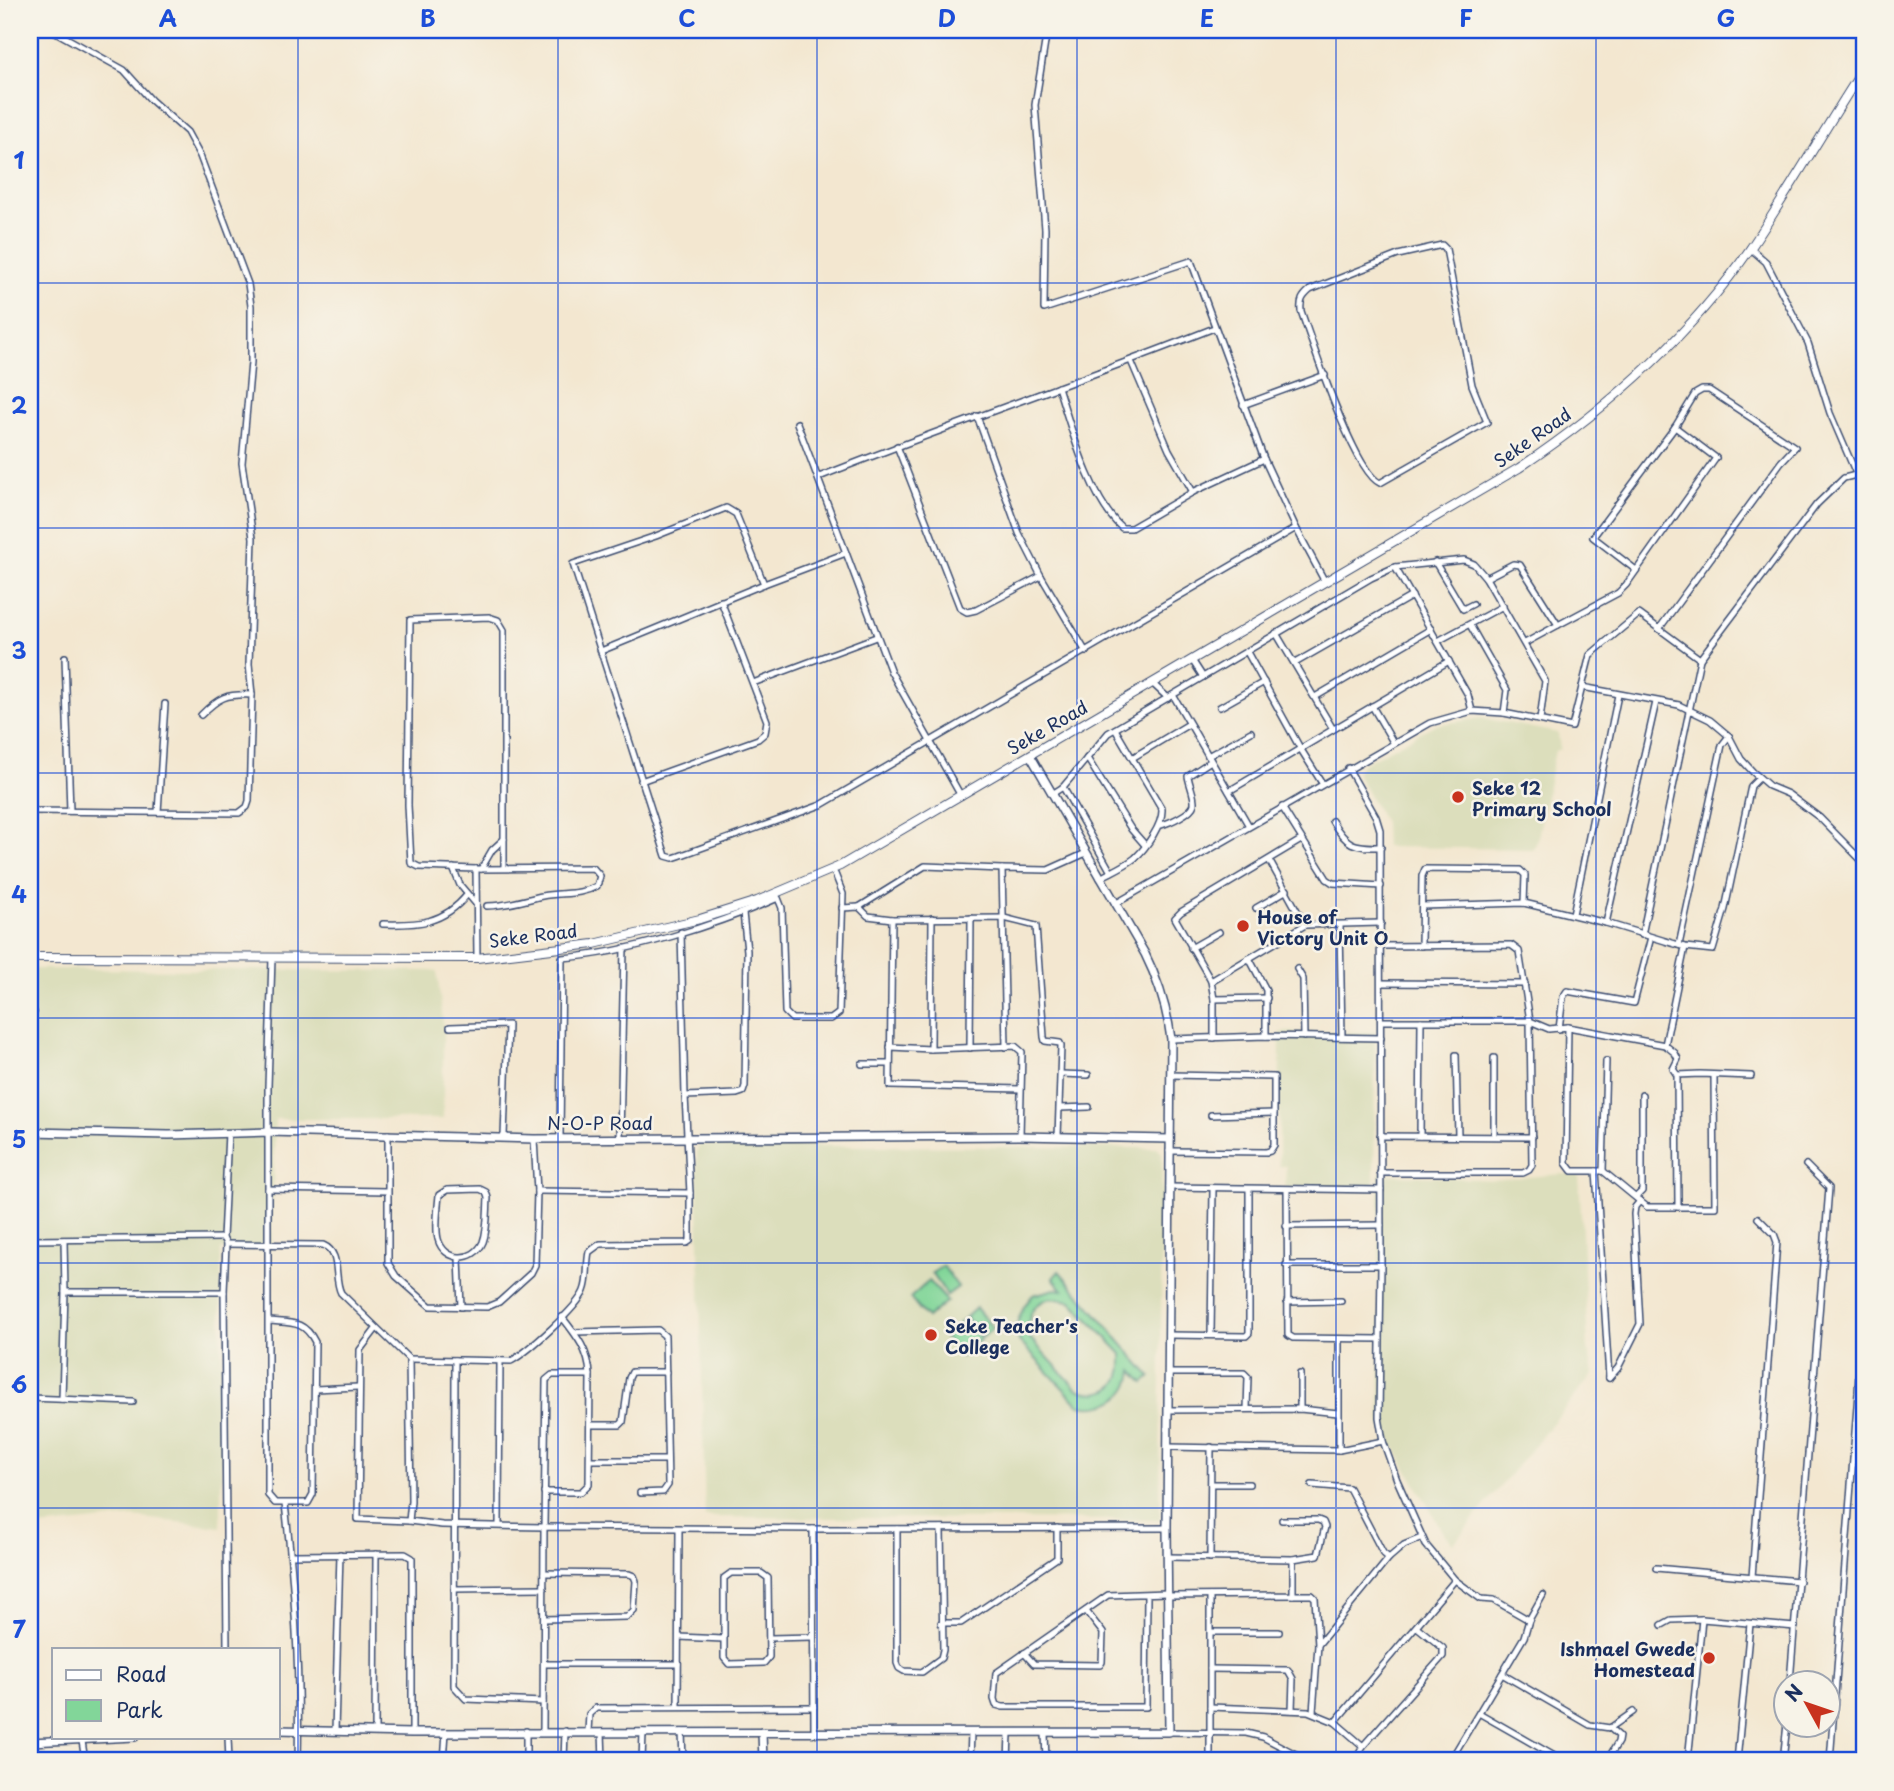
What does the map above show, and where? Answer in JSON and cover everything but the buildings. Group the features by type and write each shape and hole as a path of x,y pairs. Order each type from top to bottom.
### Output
{"main road":[{"name":"Seke Road","path":"30,957 477,958 594,944 700,919 757,901 840,866 1519,468 1559,440 1658,357 1692,321 1750,248 1864,68"}],"street":[{"path":"30,811 239,813 247,807 249,801 253,538 242,463 251,370 251,306 244,272 200,156 182,125 151,100 124,69 52,30"},
{"path":"1047,30 1035,105 1045,229 1044,309 1191,261 1264,459 1325,582"},
{"path":"1442,245 1446,249 1472,385 1487,422 1380,483 1371,478 1358,454 1325,374 1301,311 1303,296 1310,290 1398,255 1442,245"},
{"path":"1750,248 1766,262 1808,343 1830,413 1864,492"},
{"path":"819,477 1214,328"},
{"path":"1131,361 1169,450 1193,492"},
{"path":"1242,405 1325,374"},
{"path":"1058,387 1095,489 1122,528 1131,528 1193,492 1264,459"},
{"path":"1636,570 1593,537 1675,427 1695,394 1709,390 1795,447 1781,462 1660,629"},
{"path":"977,416 1017,528 1041,576 1086,652"},
{"path":"797,423 876,637 897,685 961,796"},
{"path":"1525,643 1618,593 1716,458 1675,427"},
{"path":"897,446 960,608 967,612 976,610 1041,576"},
{"path":"1642,935 1700,659 1817,503 1844,478 1856,475"},
{"path":"764,584 736,514 726,508 656,536 573,564 663,853 673,858 821,805 930,744 1296,528"},
{"path":"601,651 846,553"},
{"path":"1052,794 1063,787 1104,736 1276,633 1395,567 1469,561 1486,578 1545,681 1540,720"},
{"path":"1435,562 1464,609 1473,604"},
{"path":"1486,578 1513,564 1520,565 1558,625"},
{"path":"1395,567 1468,695 1472,711"},
{"path":"1296,663 1412,596"},
{"path":"640,782 758,739 765,733 767,721 721,601"},
{"path":"1438,641 1503,606"},
{"path":"1115,904 1430,723 1472,711 1504,713 1572,727 1590,655 1639,614 1700,659"},
{"path":"487,906 586,892 600,882 597,870 415,867 410,859 410,620 489,617 498,620 505,630 504,867"},
{"path":"1470,625 1507,690 1504,713"},
{"path":"1315,697 1431,629"},
{"path":"1276,633 1333,729"},
{"path":"753,683 876,637"},
{"path":"1247,652 1322,783"},
{"path":"65,657 70,811"},
{"path":"1192,660 1203,677"},
{"path":"1229,791 1449,661"},
{"path":"1220,707 1264,682"},
{"path":"1152,683 1170,696 1189,724 1249,826"},
{"path":"1582,687 1689,708 1710,720 1729,736 1741,759 1759,778 1769,786 1788,794 1820,818 1864,863"},
{"path":"201,715 223,697 231,694 251,695"},
{"path":"1573,914 1618,695"},
{"path":"1606,923 1656,702"},
{"path":"158,812 165,705"},
{"path":"1372,706 1393,742"},
{"path":"1132,758 1189,724"},
{"path":"1115,729 1163,809 1161,825"},
{"path":"1100,878 1136,857 1161,825 1194,805 1188,776 1251,732"},
{"path":"1665,1045 1722,745 1729,736"},
{"path":"1030,755 1152,967 1165,1002 1171,1039 1167,1528 1169,1732"},
{"path":"1087,758 1131,829 1145,845"},
{"path":"1348,768 1379,823 1381,847 1379,1417 1383,1441 1421,1538 1455,1580 1481,1599 1494,1600 1529,1620"},
{"path":"1422,906 1524,903 1573,914 1682,946 1713,950 1725,909 1751,786 1759,778"},
{"path":"1063,787 1111,872"},
{"path":"1282,807 1321,874 1333,883 1381,886"},
{"path":"1332,821 1343,838 1354,846 1381,847"},
{"path":"477,958 476,904 479,869 492,850 504,839"},
{"path":"1214,1038 1214,999 1210,981 1176,922 1177,914 1301,840"},
{"path":"842,908 859,907 925,866 1048,870 1086,853"},
{"path":"1269,860 1305,925"},
{"path":"453,868 467,895 476,904"},
{"path":"1002,869 1006,1046"},
{"path":"1421,946 1424,870 1520,870 1525,874 1524,903"},
{"path":"559,1138 562,958 624,948 743,913 778,898 782,908 785,1012 792,1019 831,1019 839,1013 843,894 835,874"},
{"path":"1256,908 1287,890"},
{"path":"383,924 407,925 436,919 447,914 467,895"},
{"path":"859,907 869,916 892,919 1004,918 1033,923 1037,928 1044,1037 1048,1043 1056,1042 1061,1046 1058,1137"},
{"path":"685,1096 737,1094 743,1092 745,1086 747,951 743,913"},
{"path":"932,918 932,1049"},
{"path":"970,1048 971,918"},
{"path":"892,919 890,1086 1021,1089"},
{"path":"1210,981 1305,925 1381,923"},
{"path":"1340,925 1342,1037"},
{"path":"30,1240 225,1241 323,1245 332,1250 341,1293 409,1359 511,1361 519,1357 562,1317 583,1292 589,1252 600,1244 690,1241 681,932"},
{"path":"1191,948 1219,932"},
{"path":"1559,1029 1563,997 1567,991 1630,1004 1636,1002 1651,937"},
{"path":"1380,1173 1527,1172 1532,1165 1530,1021 1520,951 1514,945 1381,946"},
{"path":"620,1138 624,948"},
{"path":"269,1321 300,1324 310,1331 314,1342 312,1498 309,1503 275,1503 268,1495 267,1244 272,958"},
{"path":"1249,958 1264,986 1267,998 1266,1037"},
{"path":"1297,969 1303,979 1304,1037"},
{"path":"1381,983 1525,984"},
{"path":"1214,999 1267,998"},
{"path":"1381,1021 1530,1021 1549,1029 1568,1027 1665,1045 1678,1059 1673,1069 1677,1075 1678,1207"},
{"path":"1420,1021 1420,1136"},
{"path":"450,1027 508,1025 504,1136"},
{"path":"1568,1027 1567,1168 1572,1171 1599,1171 1647,1207 1715,1207 1714,1076"},
{"path":"1171,1039 1381,1038"},
{"path":"890,1047 932,1049 1015,1046 1022,1052 1020,1136"},
{"path":"1457,1055 1458,1136"},
{"path":"1494,1058 1494,1136"},
{"path":"1606,1061 1599,1171 1609,1378 1619,1368 1640,1324 1634,1207 1642,1191 1642,1095"},
{"path":"862,1064 889,1064"},
{"path":"1677,1075 1700,1073 1714,1076 1751,1076"},
{"path":"1061,1074 1088,1075"},
{"path":"1169,1151 1270,1151 1274,1145 1274,1077 1170,1075"},
{"path":"1060,1108 1089,1107"},
{"path":"1211,1115 1274,1113"},
{"name":"N-O-P Road","path":"30,1132 169,1135 269,1132 504,1136 534,1139 1020,1136 1170,1139"},
{"path":"228,1133 224,1292 228,1648"},
{"path":"388,1135 387,1257 391,1270 430,1306 461,1307 495,1305 531,1273 536,1260 537,1191 534,1139"},
{"path":"1380,1136 1532,1137"},
{"path":"1791,1668 1829,1188 1806,1165"},
{"path":"1169,1188 1381,1190"},
{"path":"268,1189 387,1191"},
{"path":"480,1189 486,1192 488,1198 484,1239 476,1253 459,1258 446,1250 438,1238 439,1195 447,1190 480,1189"},
{"path":"1212,1335 1213,1189"},
{"path":"1168,1335 1246,1336 1250,1329 1249,1189"},
{"path":"1287,1190 1287,1332 1290,1337 1380,1339"},
{"path":"537,1191 690,1193"},
{"path":"1752,1577 1777,1242 1774,1234 1758,1218"},
{"path":"1286,1226 1381,1226"},
{"path":"62,1399 64,1240"},
{"path":"459,1258 461,1307"},
{"path":"1286,1265 1381,1265"},
{"path":"1830,1761 1858,1393 1864,1276"},
{"path":"65,1292 224,1292"},
{"path":"1287,1302 1341,1301"},
{"path":"544,1492 585,1490 589,1484 589,1359 562,1317"},
{"path":"376,1329 360,1350 358,1519 442,1525 679,1529 1167,1528"},
{"path":"574,1332 659,1330 665,1340 668,1485 665,1492 640,1493"},
{"path":"1339,1339 1339,1450"},
{"path":"409,1359 409,1521"},
{"path":"455,1360 453,1684 466,1699 543,1702"},
{"path":"499,1525 500,1362"},
{"path":"590,1425 620,1425 623,1422 632,1372 666,1372"},
{"path":"1169,1373 1244,1373 1248,1377 1247,1409"},
{"path":"1300,1374 1300,1409"},
{"path":"543,1732 546,1380 552,1375 590,1375"},
{"path":"315,1389 359,1387"},
{"path":"30,1398 133,1402"},
{"path":"1168,1410 1300,1409 1338,1413"},
{"path":"1168,1447 1339,1450 1383,1441"},
{"path":"1210,1558 1211,1447"},
{"path":"591,1460 666,1460"},
{"path":"1211,1484 1249,1484"},
{"path":"1312,1485 1349,1488 1383,1553 1389,1558"},
{"path":"285,1504 291,1555 298,1761"},
{"path":"1168,1557 1293,1559 1318,1555 1325,1527 1323,1522 1282,1520"},
{"path":"941,1623 961,1623 1057,1558 1056,1528"},
{"path":"678,1706 679,1529"},
{"path":"897,1529 899,1668 922,1672 941,1658 941,1529"},
{"path":"813,1530 814,1732"},
{"path":"1318,1645 1389,1558 1404,1545 1421,1538"},
{"path":"335,1731 340,1553"},
{"path":"374,1732 376,1554"},
{"path":"291,1555 405,1554 412,1558 411,1733"},
{"path":"1293,1559 1293,1595"},
{"path":"1656,1568 1799,1581"},
{"path":"544,1573 629,1574 634,1576 636,1581 634,1611 627,1617 544,1619"},
{"path":"732,1573 761,1573 768,1578 770,1638 769,1657 766,1662 729,1664 724,1658 725,1576 732,1573"},
{"path":"1335,1722 1455,1580"},
{"path":"454,1589 544,1588"},
{"path":"1147,1594 1146,1707 996,1705 996,1673 1108,1595 1147,1594 1312,1595 1315,1598 1318,1645 1313,1712"},
{"path":"1450,1761 1524,1637 1529,1620 1543,1595"},
{"path":"1210,1596 1210,1761"},
{"path":"1024,1653 1034,1664 1100,1665 1103,1633 1086,1611"},
{"path":"1662,1625 1671,1620 1702,1619 1795,1627"},
{"path":"1702,1619 1688,1759 1735,1761 1750,1624"},
{"path":"1354,1761 1363,1746 1443,1656 1443,1648 1417,1627"},
{"path":"1210,1632 1279,1632"},
{"path":"679,1637 723,1639"},
{"path":"770,1638 813,1637"},
{"path":"544,1664 678,1664"},
{"path":"1210,1669 1288,1670 1293,1679 1292,1710"},
{"path":"1502,1674 1590,1725 1610,1728 1619,1736 1607,1761"},
{"path":"588,1732 589,1714 596,1708 814,1707"},
{"path":"1210,1707 1313,1712 1335,1722 1363,1746"},
{"path":"1610,1728 1633,1712"},
{"path":"1479,1713 1563,1761"},
{"path":"280,1730 411,1733 1246,1733 1263,1737 1299,1759 1309,1761"},
{"path":"526,1731 526,1761"},
{"path":"564,1761 565,1731"},
{"path":"444,1761 446,1732"},
{"path":"602,1732 603,1761"},
{"path":"642,1761 643,1732"},
{"path":"682,1732 683,1761"},
{"path":"762,1732 762,1761"},
{"path":"970,1761 971,1733"},
{"path":"1045,1733 1046,1761"},
{"path":"1008,1761 1009,1734"},
{"path":"30,1742 122,1738"},
{"path":"228,1738 229,1761"},
{"path":"1783,1761 1785,1738"},
{"path":"82,1741 85,1761"},
{"path":"1456,1754 1469,1761"}],"shaded area":[{"name":"Seke 12 Primary School","path":"1482,718 1558,733 1560,749 1555,751 1537,842 1533,849 1385,847 1384,822 1356,772 1363,764 1434,725"},
{"path":"30,969 437,971 443,1023 443,1119 275,1119 271,1249 221,1250 221,1527 134,1517 30,1528"},
{"path":"1280,1032 1375,1032 1374,1188 1285,1187 1286,1166 1279,1166"},
{"name":"Seke Teacher's College","path":"699,1145 1157,1148 1162,1153 1160,1520 705,1517 697,1152"},
{"path":"1379,1174 1493,1180 1579,1175 1588,1349 1593,1374 1453,1544 1443,1532 1380,1422"}],"green space":[{"path":"943,1266 958,1287 947,1295 932,1273"},
{"path":"1059,1271 1151,1377 1144,1383 1133,1371 1127,1388 1115,1400 1098,1406 1079,1405 1019,1341 1016,1326 1024,1306 1033,1295 1055,1289 1063,1290 1053,1278","holes":["1050,1298 1071,1301 1122,1354 1119,1379 1104,1391 1093,1393 1076,1388 1029,1337 1028,1324 1039,1304"]},
{"path":"929,1281 947,1301 927,1318 910,1298"},
{"path":"976,1308 993,1328 983,1337 966,1317"},
{"path":"964,1319 981,1339 961,1357 944,1337"}],"place":[{"name":"Seke 12 Primary School","path":"1458,797"},
{"name":"House of Victory Unit O","path":"1243,926"},
{"name":"Seke Teacher's College","path":"931,1335"},
{"name":"Ishmael Gwede Homestead","path":"1709,1658"}]}
